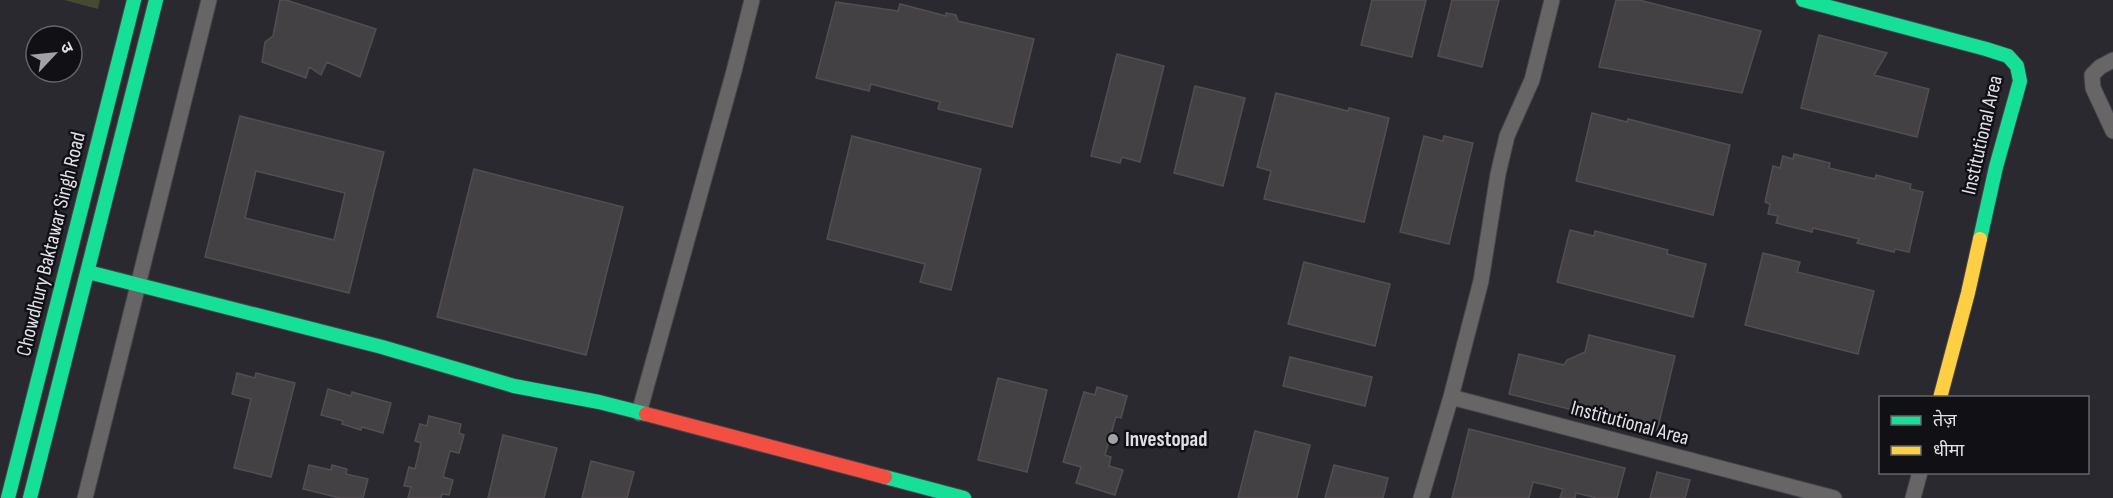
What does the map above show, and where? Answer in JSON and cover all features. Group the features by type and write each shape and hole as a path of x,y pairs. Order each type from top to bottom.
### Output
{"street":[{"name":"Chowdhury Baktawar Singh Road","path":"8,498 134,0"},
{"name":"Chowdhury Baktawar Singh Road","path":"30,498 156,0"},
{"path":"85,498 209,0"},
{"path":"639,413 752,0"},
{"path":"1421,498 1451,397 1484,268 1498,174 1507,136 1532,80 1552,0"},
{"name":"Institutional Area","path":"1803,0 1986,49 2008,56 2017,66 2020,81 1996,167 1968,292 1941,396"},
{"path":"2113,60 2100,67 2092,75 2092,88 2113,132"},
{"path":"88,272 382,347 514,386 582,398 964,498"},
{"name":"Institutional Area","path":"1451,397 1834,498"},
{"path":"1913,498 1919,474"}],"green space":[{"path":"64,0 100,0 98,9"}],"building":[{"path":"280,0 376,29 360,77 327,62 321,75 309,67 306,78 262,62 265,42 273,36"},
{"path":"1372,0 1426,0 1412,57 1361,45"},
{"path":"1452,0 1499,0 1482,67 1438,56"},
{"path":"1616,0 1639,0 1761,31 1742,93 1599,67"},
{"path":"836,2 898,11 900,4 946,16 946,13 956,15 958,21 1034,39 1012,127 938,109 940,102 871,84 869,91 816,78"},
{"path":"1819,35 1887,53 1874,75 1929,89 1917,137 1801,108"},
{"path":"1117,54 1164,66 1140,162 1122,157 1120,163 1091,156"},
{"path":"1195,86 1245,98 1223,186 1174,173"},
{"path":"1276,93 1348,111 1349,108 1389,118 1364,222 1264,199 1271,171 1257,167"},
{"path":"1592,113 1627,122 1628,119 1730,145 1713,215 1576,181"},
{"path":"240,116 384,152 349,293 205,257","holes":["256,171 345,193 334,240 245,218"]},
{"path":"852,136 981,169 951,290 920,282 925,264 827,239"},
{"path":"1424,136 1443,141 1444,136 1473,143 1449,244 1400,232"},
{"path":"1794,154 1830,163 1829,168 1875,179 1876,175 1911,184 1910,189 1923,192 1909,252 1895,249 1894,252 1857,243 1859,239 1813,228 1812,232 1776,223 1778,216 1768,214 1770,204 1765,202 1773,166 1780,168 1783,156 1793,159"},
{"path":"474,169 623,207 586,355 437,317"},
{"path":"1570,230 1594,236 1595,231 1668,250 1667,254 1706,264 1693,317 1557,282"},
{"path":"1763,253 1800,262 1797,272 1874,291 1858,354 1745,325"},
{"path":"1304,262 1390,284 1375,346 1288,324"},
{"path":"1589,335 1675,356 1657,431 1509,394 1519,354 1564,365 1567,360 1585,352"},
{"path":"1290,357 1372,377 1365,406 1283,386"},
{"path":"237,373 255,378 256,373 295,383 271,477 234,468 251,399 232,394"},
{"path":"998,378 1047,390 1027,472 978,460"},
{"path":"1097,387 1127,396 1121,418 1116,417 1105,455 1111,457 1109,466 1123,470 1115,495 1076,483 1081,467 1063,462 1084,392 1095,395"},
{"path":"328,389 351,396 352,392 391,403 383,433 362,427 361,430 342,424 343,421 321,415"},
{"path":"429,416 461,424 459,433 464,435 459,453 450,451 443,477 453,480 449,495 442,494 441,498 408,498 411,487 404,486 409,467 415,469 421,443 415,441 420,424 427,426"},
{"path":"1469,429 1625,468 1617,498 1597,498 1576,493 1575,498 1560,498 1563,489 1533,482 1529,498 1452,498"},
{"path":"1255,431 1310,445 1297,498 1238,498"},
{"path":"503,435 557,448 544,498 488,498"},
{"path":"591,461 634,472 627,498 582,498"},
{"path":"309,465 331,470 332,465 347,469 346,474 368,479 363,498 340,498 303,489"},
{"path":"1334,465 1388,478 1383,498 1325,498"},
{"path":"1657,472 1690,480 1685,498 1650,498"}],"traffic: fast":[{"path":"8,498 134,0"},
{"path":"30,498 156,0"},
{"path":"1803,0 1986,49 2008,56 2017,66 2020,81 1996,167 1980,239"},
{"path":"88,272 382,347 514,386 599,402 646,414"},
{"path":"885,477 964,498"}],"traffic: slow":[{"path":"1941,396 1980,239"}],"traffic: jam":[{"path":"646,414 885,477"}],"place":[{"name":"Investopad","path":"1113,439"}]}
